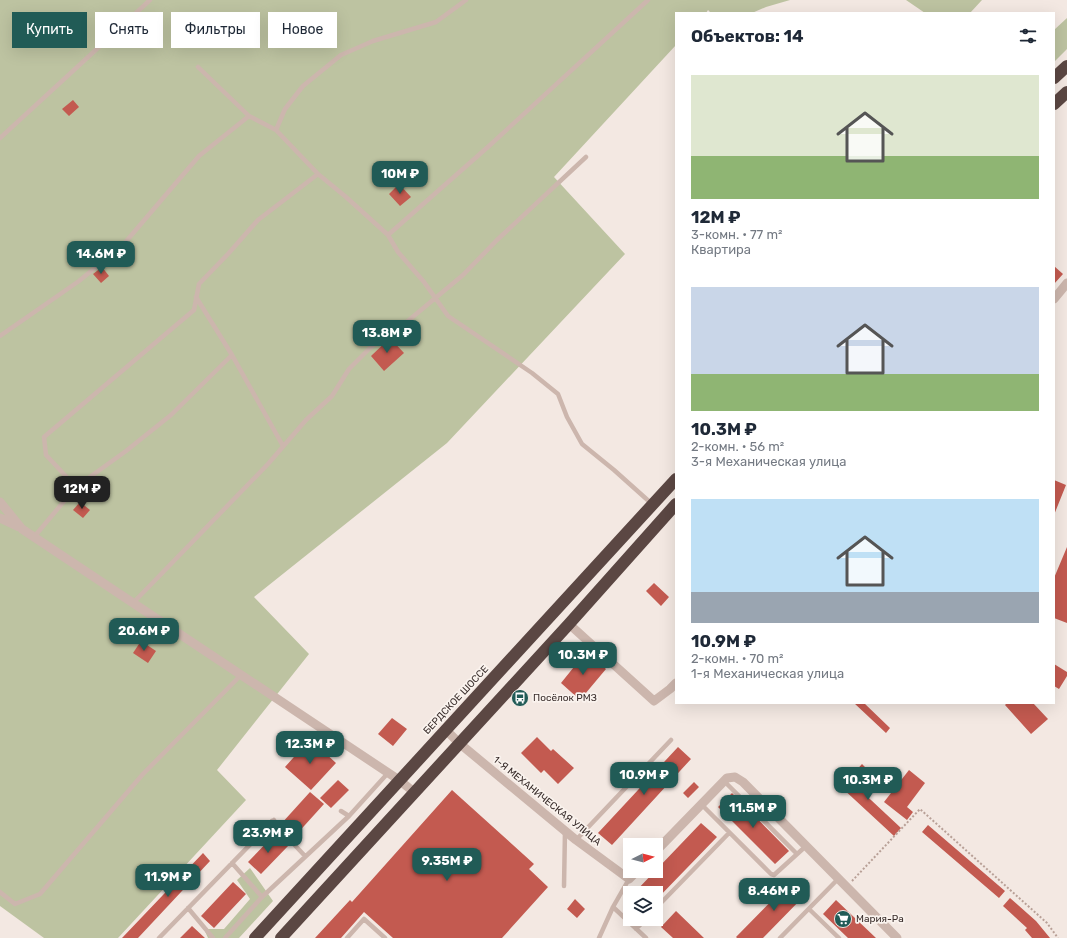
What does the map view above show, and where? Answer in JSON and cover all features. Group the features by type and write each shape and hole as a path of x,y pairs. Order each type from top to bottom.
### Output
{"highway":[{"path":"1055,77 1067,66"},
{"path":"1055,103 1067,92"},
{"name":"БЕРДСКОЕ ШОССЕ","path":"255,938 445,729 675,480"},
{"path":"281,938 569,624 675,505"}],"street":[{"path":"1055,298 1067,283"},
{"path":"0,502 22,529"},
{"path":"0,518 22,529 399,780 414,792"},
{"path":"569,624 654,701 675,684"},
{"name":"1-Я МЕХАНИЧЕСКАЯ УЛИЦА","path":"445,729 459,743 576,840 629,879"},
{"path":"663,844 727,778 735,777 743,782 897,938"}],"lane":[{"path":"0,138 150,0"},
{"path":"276,130 285,109 303,86 341,55 373,41 436,22 466,0"},
{"path":"388,235 489,146 648,0"},
{"path":"198,67 249,116 276,130 318,174 388,235 398,252 424,282 448,316 532,373 558,394 567,417 582,444 653,505"},
{"path":"0,336 80,281 123,245 199,156 249,116"},
{"path":"133,603 263,470 306,420 332,396 349,369 371,347 397,330 463,275 497,240 586,157"},
{"path":"76,487 46,455 44,437 194,310 199,284 258,220 318,174"},
{"path":"196,297 232,355 283,446"},
{"path":"34,537 76,487 126,451 171,415 232,355"},
{"path":"0,892 15,904 40,894 143,774 241,675"},
{"path":"576,840 671,740"},
{"path":"225,938 262,897 349,816 388,773"},
{"path":"724,781 798,854"},
{"path":"701,804 771,874 774,875 806,846"},
{"path":"341,811 349,816"},
{"path":"159,938 273,820 305,856"},
{"path":"564,886 565,831"},
{"path":"663,901 730,832"},
{"path":"232,863 262,897"},
{"path":"599,938 613,907 629,879"},
{"path":"780,938 838,879"},
{"path":"613,907 646,938"},
{"path":"188,908 214,938"},
{"path":"809,909 839,938"},
{"path":"346,938 364,919 385,938"},
{"path":"636,929 639,926"}],"path":[{"path":"847,887 920,808 1047,923 1058,938"}],"green space":[{"path":"0,0 790,0 754,12 710,12 708,10 707,12 675,12 675,46 554,177 625,254 447,443 254,597 309,654 217,770 246,800 118,938 44,938 0,906"},
{"path":"906,0 982,0 971,12 924,12"},
{"path":"1067,18 1067,49 1055,61 1055,29"},
{"path":"250,868 273,901 239,938 208,938 204,929 224,929 250,899 237,880"}],"building":[{"path":"73,100 79,107 69,116 62,109"},
{"path":"399,184 411,197 400,206 389,194"},
{"path":"102,267 109,276 101,283 93,274"},
{"path":"1055,267 1063,274 1055,283"},
{"path":"390,338 404,353 384,371 371,356"},
{"path":"1055,480 1066,485 1055,512"},
{"path":"80,502 90,510 83,518 73,510"},
{"path":"1067,547 1067,623 1055,618 1055,576"},
{"path":"654,583 669,597 661,606 646,591"},
{"path":"141,641 156,651 148,663 133,653"},
{"path":"586,652 606,669 580,700 561,683"},
{"path":"1055,665 1067,672 1067,676 1059,689 1055,687"},
{"path":"855,704 865,704 890,728 886,733"},
{"path":"1034,704 1048,719 1031,734 1005,705"},
{"path":"392,718 407,729 393,746 378,734"},
{"path":"537,737 551,751 553,749 574,768 558,784 544,770 541,773 521,753"},
{"path":"310,739 336,763 311,790 285,767"},
{"path":"678,747 691,759 612,845 598,833"},
{"path":"862,764 869,771 856,786 901,828 894,836 841,787"},
{"path":"909,770 925,783 907,807 913,812 907,820 884,802"},
{"path":"338,780 349,790 331,808 320,798"},
{"path":"694,782 699,787 688,798 683,793"},
{"path":"452,790 534,864 529,869 548,887 502,938 393,938 364,912 341,938 315,938 350,900 352,902"},
{"path":"310,792 324,804 295,836 281,824"},
{"path":"732,793 789,851 775,864 718,807"},
{"path":"701,823 717,837 663,893 663,886 641,886 648,878 663,878 663,863"},
{"path":"928,825 1005,891 999,898 922,832"},
{"path":"276,833 289,845 261,874 248,862"},
{"path":"203,853 210,861 138,938 122,938"},
{"path":"793,879 807,893 763,938 737,938 736,937"},
{"path":"233,882 246,894 214,928 201,916"},
{"path":"1010,898 1036,921 1050,938 1032,938 1025,930 1027,928 1003,906"},
{"path":"575,899 585,909 577,918 567,909"},
{"path":"836,900 876,938 848,938 823,914"},
{"path":"676,911 704,938 673,938 661,927"},
{"path":"192,926 205,938 180,938"}],"place":[{"name":"Посёлок РМЗ","path":"520,698"},
{"name":"Мария-Ра","path":"843,919"}]}
